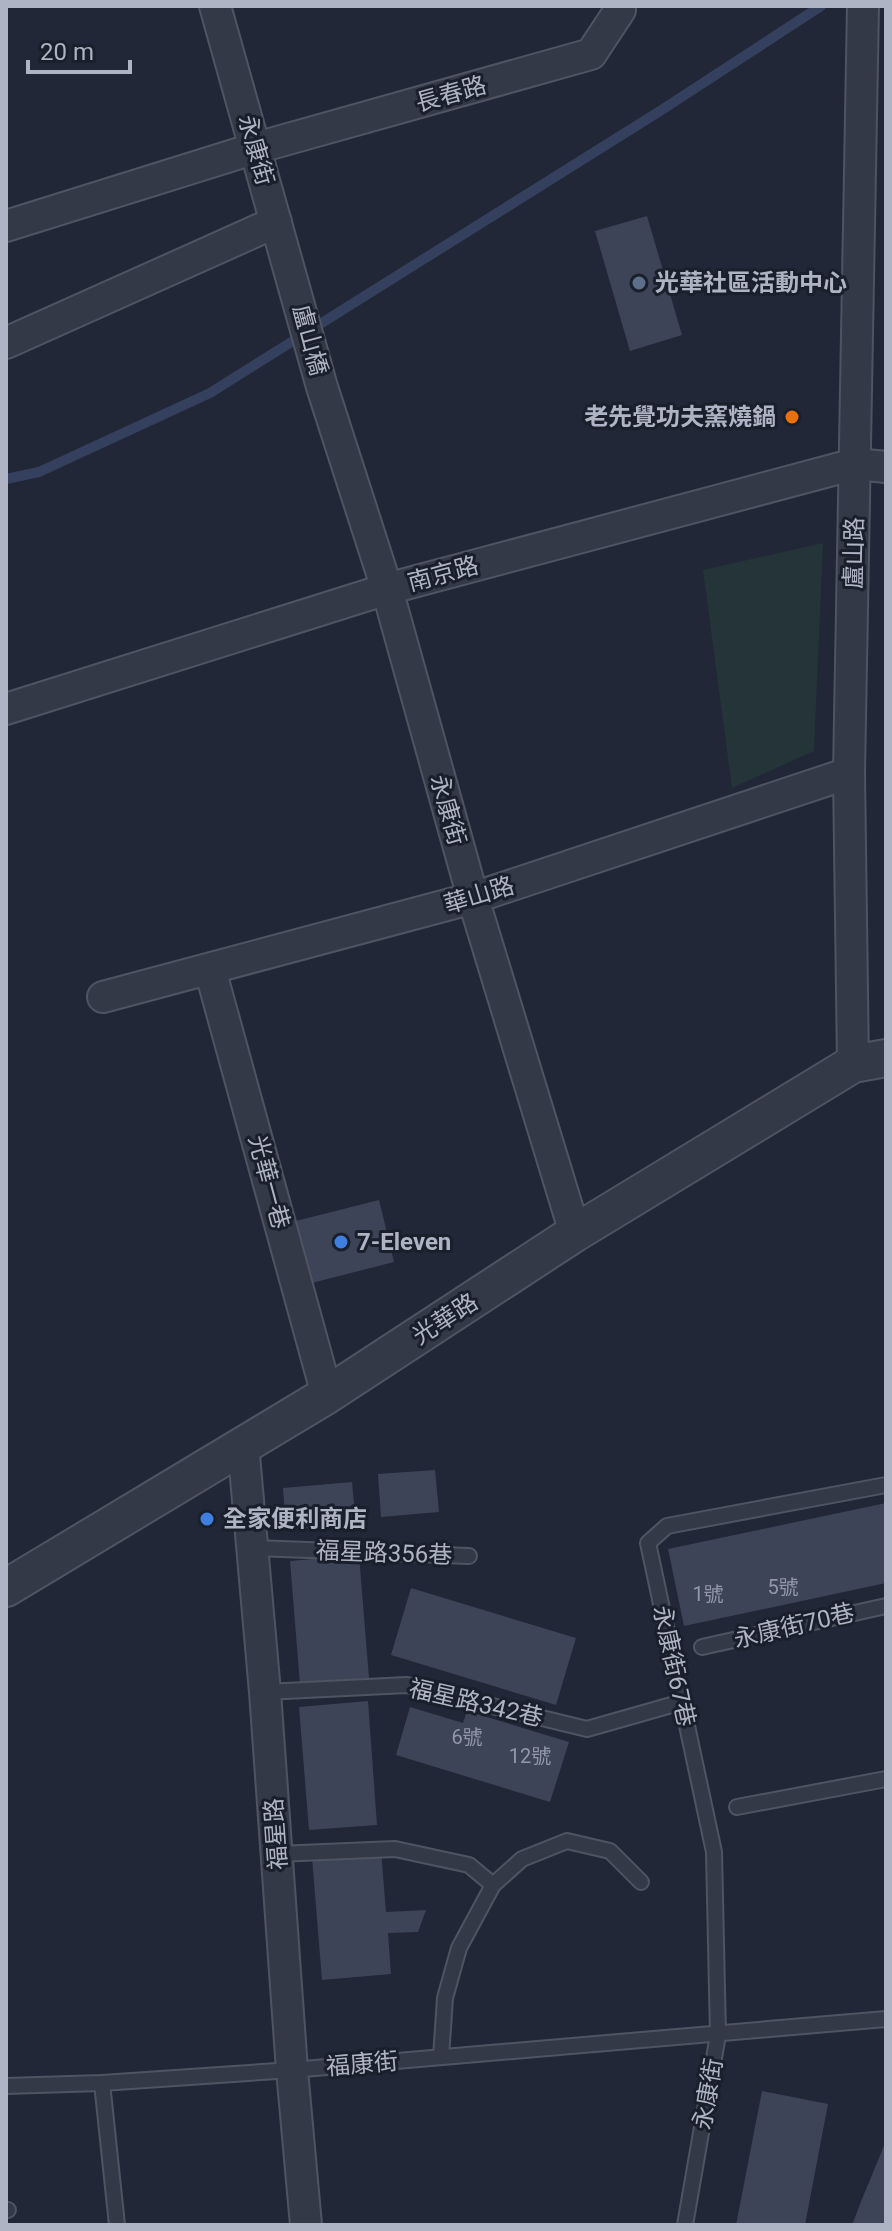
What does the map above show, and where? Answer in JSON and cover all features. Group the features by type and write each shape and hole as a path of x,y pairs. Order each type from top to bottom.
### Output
{"street":[{"name":"永康街","path":"215,6 297,293"},
{"name":"長春路","path":"6,226 256,148 591,54 620,10 619,6"},
{"name":"盧山路","path":"863,6 849,773 870,1061"},
{"path":"6,343 276,222"},
{"name":"盧山橋","path":"297,293 322,387"},
{"name":"永康街","path":"322,387 387,589 473,898 575,1233"},
{"name":"南京路","path":"6,709 387,589 855,464 886,467"},
{"name":"華山路","path":"103,997 473,898 849,773"},
{"name":"光華一巷","path":"210,969 327,1395"},
{"name":"光華路","path":"6,1588 327,1395 575,1233 870,1061"},
{"name":"福星路","path":"243,1444 306,2225"}],"lane":[{"name":"永康街67巷","path":"718,2035 714,1852 648,1543 667,1526 886,1485"},
{"name":"福星路356巷","path":"251,1548 469,1556"},
{"name":"永康街70巷","path":"702,1647 886,1606"},
{"name":"福星路342巷","path":"265,1692 407,1685 587,1729 682,1702"},
{"path":"737,1807 886,1779"},
{"path":"441,2057 445,1998 459,1948 493,1885 522,1859 567,1841 610,1851 641,1882"},
{"path":"277,1854 395,1849 469,1865 493,1885"},
{"name":"永康街","path":"685,2225 718,2035 886,2019"},
{"name":"福康街","path":"6,2086 292,2070 718,2035"},
{"path":"102,2083 117,2225"}],"shaded area":[{"path":"823,543 814,751 732,788 703,570"}],"building":[{"name":"光華社區活動中心","path":"647,216 682,335 630,351 595,231"},
{"name":"7-Eleven","path":"379,1200 394,1262 304,1285 288,1223"},
{"path":"435,1470 439,1512 381,1517 378,1474"},
{"path":"352,1482 356,1524 286,1530 283,1488"},
{"path":"886,1503 886,1583 684,1626 668,1549"},
{"path":"359,1555 369,1678 300,1684 290,1561"},
{"path":"411,1588 576,1638 556,1705 391,1655"},
{"path":"368,1701 377,1825 309,1830 299,1707"},
{"path":"410,1707 463,1723 467,1711 569,1742 550,1802 396,1755"},
{"path":"381,1851 386,1912 426,1910 418,1932 388,1933 391,1974 322,1980 312,1857"},
{"path":"762,2091 828,2104 805,2225 736,2225"},
{"path":"886,2141 886,2225 852,2225 862,2199"}],"waterway":[{"path":"6,479 39,472 210,393 660,111 821,6"}],"place":[{"name":"光華社區活動中心","path":"639,283"},
{"name":"老先覺功夫窯燒鍋","path":"792,417"},
{"name":"7-Eleven","path":"341,1242"},
{"name":"全家便利商店","path":"207,1519"}]}
